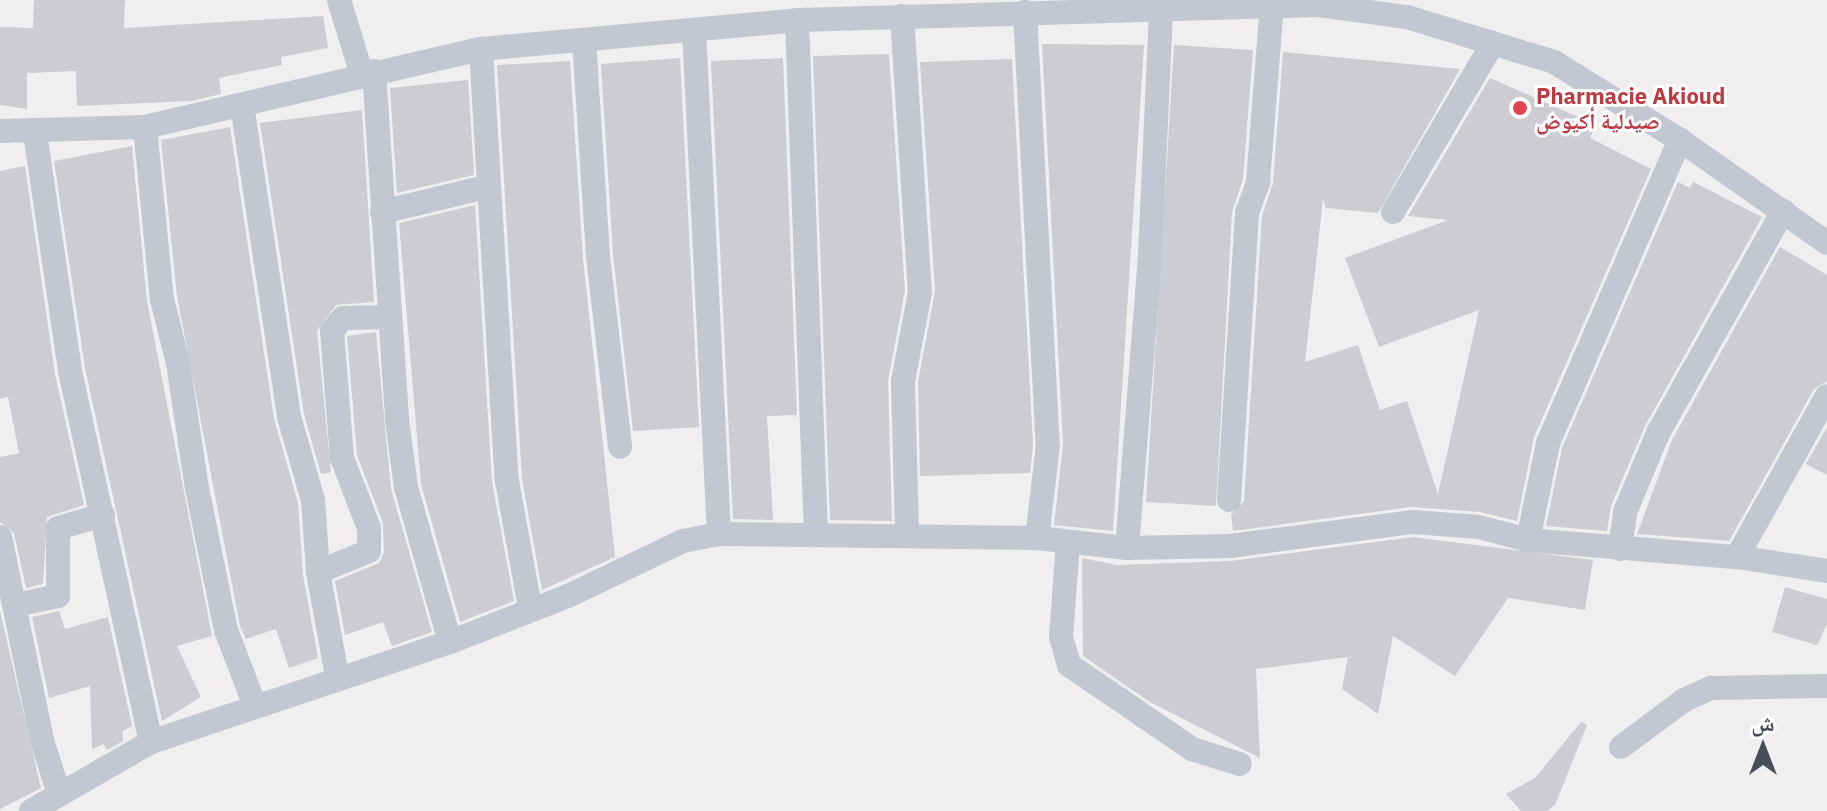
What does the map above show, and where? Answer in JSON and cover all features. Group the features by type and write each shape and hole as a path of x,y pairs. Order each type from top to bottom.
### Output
{"street":[{"path":"339,0 368,73 406,487 450,642"},
{"path":"1229,500 1247,213 1258,182 1272,4"},
{"path":"3,134 145,127 481,49 797,20 1272,4 1407,17 1554,62 1680,140 1827,243"},
{"path":"1127,548 1150,254 1161,8"},
{"path":"1025,12 1048,445 1037,538"},
{"path":"902,16 920,292 903,381 907,536"},
{"path":"797,20 816,535"},
{"path":"694,30 719,534"},
{"path":"584,40 598,256 620,447"},
{"path":"1393,212 1493,43"},
{"path":"481,49 486,187 507,481 530,608"},
{"path":"242,105 289,417 313,500 318,572 337,676"},
{"path":"145,127 162,299 178,363 197,488 226,630 255,706"},
{"path":"35,133 70,371 151,742"},
{"path":"1528,540 1548,443 1680,140"},
{"path":"382,212 486,187"},
{"path":"1620,549 1625,512 1644,461 1783,211"},
{"path":"318,572 369,551 369,528 342,458 332,331 343,318 389,317"},
{"path":"1737,557 1827,396"},
{"path":"16,605 58,596 58,528 103,515"},
{"path":"31,811 58,791 151,742 337,676 450,642 530,608 568,596 683,541 719,534 1037,538 1127,548 1230,546 1413,522 1479,527 1528,540 1737,557 1827,571"},
{"path":"0,537 42,740 58,791"},
{"path":"1068,542 1061,637 1069,665 1192,749 1240,764"},
{"path":"1621,747 1684,700 1711,688 1827,686"}],"building":[{"path":"34,0 125,0 124,28 323,16 328,48 281,57 282,65 219,78 221,94 192,101 77,106 76,71 27,73 27,109 0,105 0,27 33,28"},
{"path":"1042,44 1144,45 1113,531 1054,525 1063,444"},
{"path":"1174,45 1253,50 1243,179 1232,212 1216,506 1146,502"},
{"path":"1283,52 1460,69 1378,213 1326,208 1323,199 1305,362 1358,345 1380,410 1407,401 1438,494 1479,310 1379,347 1345,258 1448,220 1408,216 1490,78 1596,125 1590,138 1651,169 1534,437 1517,521 1480,512 1411,507 1233,531 1231,514 1244,501 1262,216 1273,183"},
{"path":"889,54 905,291 888,381 892,521 830,520 813,56"},
{"path":"680,58 699,427 633,431 613,255 601,64"},
{"path":"783,58 797,415 767,416 773,520 733,519 711,61"},
{"path":"1012,59 1033,445 1030,473 920,476 918,382 935,291 920,62"},
{"path":"570,61 583,258 615,557 542,590 522,479 497,65"},
{"path":"468,80 474,175 397,193 390,88"},
{"path":"362,110 374,302 336,305 317,331 331,472 321,474 304,414 260,123"},
{"path":"230,127 274,419 298,503 303,575 318,658 289,668 276,629 246,639 240,626 177,296 161,140"},
{"path":"132,146 147,301 212,636 177,646 201,697 162,721 85,368 54,161"},
{"path":"25,166 55,374 84,505 47,517 43,584 26,588 14,533 0,522 0,457 19,453 8,397 0,399 0,171"},
{"path":"1678,182 1690,188 1693,182 1762,217 1645,426 1611,506 1607,531 1546,526 1562,448"},
{"path":"475,205 492,482 514,601 460,622 421,484 399,223"},
{"path":"1780,247 1827,275 1827,381 1814,389 1729,541 1637,534 1672,440"},
{"path":"376,332 391,489 432,632 392,646 383,622 345,635 335,581 379,563 384,552 383,523 357,455 347,336"},
{"path":"1827,427 1827,475 1806,464"},
{"path":"1413,537 1593,560 1585,610 1508,598 1455,676 1393,636 1378,714 1342,689 1348,657 1256,669 1260,758 1150,702 1083,656 1082,558 1117,565 1230,561"},
{"path":"1785,587 1827,599 1827,624 1817,645 1772,632"},
{"path":"0,611 41,788 0,809"},
{"path":"59,611 65,629 108,617 132,726 123,731 123,741 107,750 104,744 92,749 90,686 49,698 32,617"},
{"path":"1581,722 1587,725 1555,805 1547,811 1521,811 1506,794 1535,778"}],"place":[{"name":"Pharmacie Akioud صيدلية أكيوض","path":"1520,108"}]}
